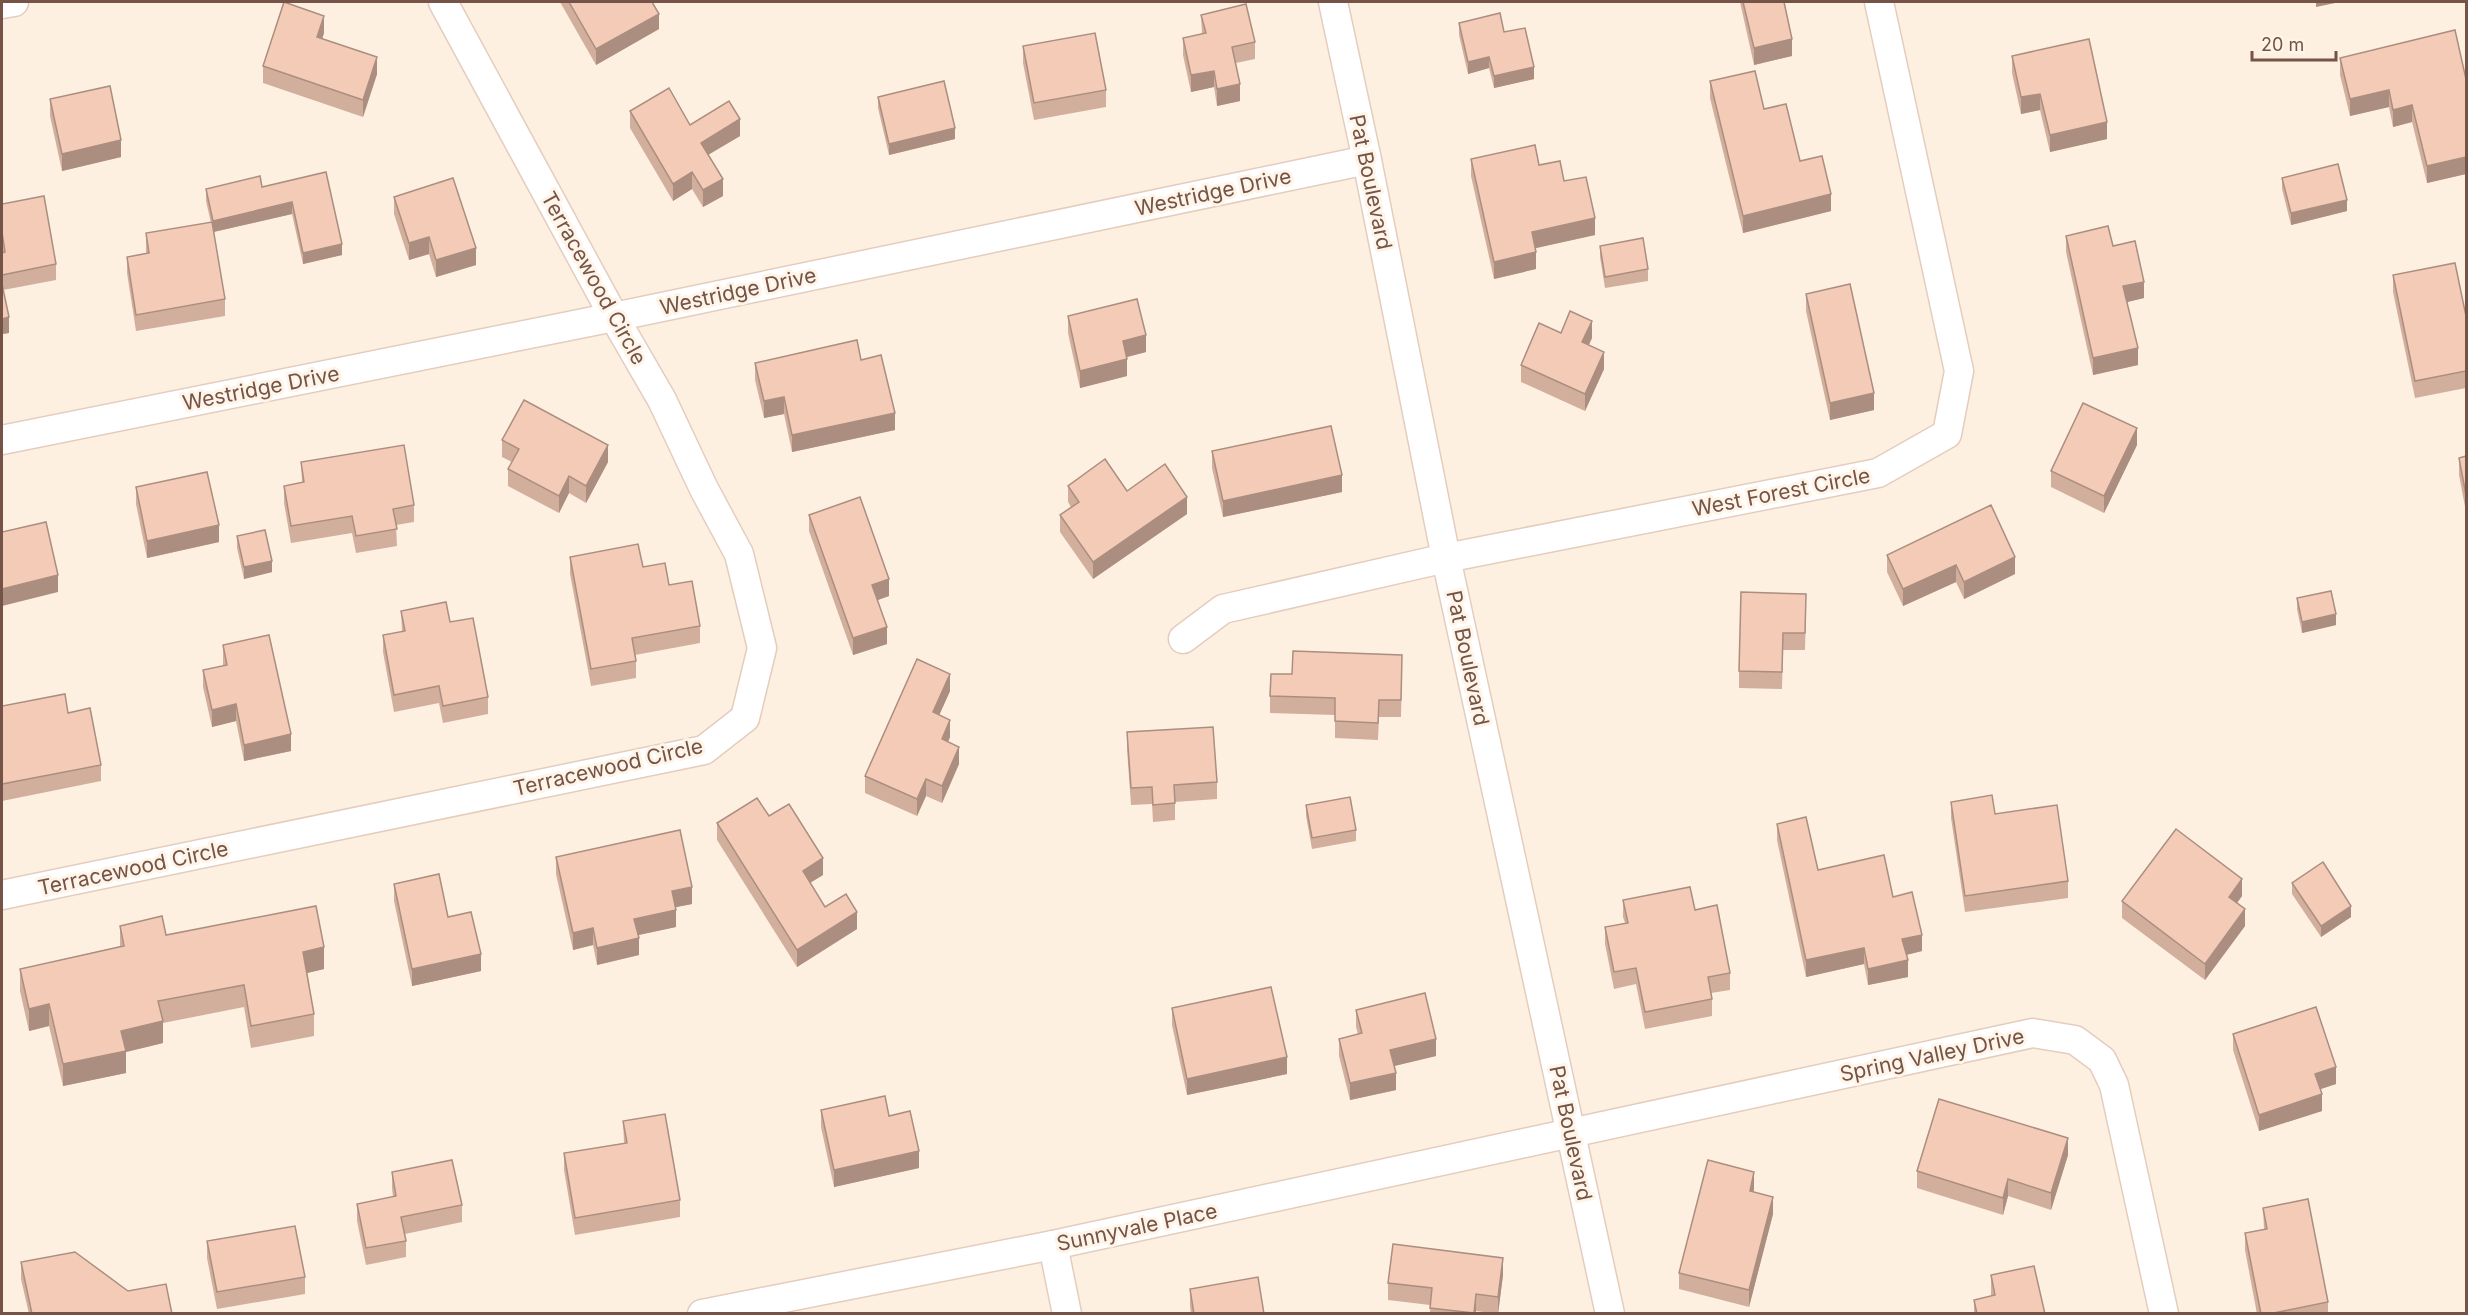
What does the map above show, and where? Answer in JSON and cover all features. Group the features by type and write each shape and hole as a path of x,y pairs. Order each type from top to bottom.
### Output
{"street":[{"path":"2,4 14,2"},
{"name":"Terracewood Circle","path":"2,895 704,750 745,717 762,648 739,554 704,489 662,400 614,317 443,2"},
{"name":"Pat Boulevard","path":"1333,2 1367,160 1446,558 1610,1314"},
{"name":"West Forest Circle","path":"1183,639 1223,609 1446,558 1878,473 1947,434 1959,371 1879,2"},
{"name":"Westridge Drive","path":"2,440 614,317 1367,160"},
{"name":"Spring Valley Drive","path":"1571,1133 2033,1033 2074,1040 2102,1060 2114,1085 2164,1314"},
{"name":"Sunnyvale Place","path":"702,1314 1053,1245 1571,1133"},
{"path":"1053,1245 1066,1314"}],"building":[{"path":"284,2 324,16 317,37 377,57 363,100 263,66"},
{"path":"569,2 652,2 659,14 596,49"},
{"path":"1743,2 1784,2 1792,39 1754,48"},
{"path":"1246,4 1255,42 1232,47 1240,84 1217,89 1214,71 1191,75 1183,38 1206,33 1201,15"},
{"path":"1500,13 1504,32 1525,28 1534,67 1494,76 1489,57 1468,62 1459,23"},
{"path":"2455,30 2466,79 2466,157 2427,166 2412,105 2393,110 2389,90 2350,99 2340,58"},
{"path":"1095,33 1106,90 1034,103 1023,46"},
{"path":"2089,39 2107,122 2050,135 2040,94 2021,97 2012,56"},
{"path":"1755,71 1764,109 1786,104 1800,161 1822,156 1831,194 1743,216 1710,81"},
{"path":"944,81 955,128 889,144 878,97"},
{"path":"110,86 121,140 62,154 50,99"},
{"path":"669,88 690,125 729,101 740,119 701,143 723,179 703,190 692,172 673,184 630,111"},
{"path":"1535,145 1539,165 1560,161 1564,181 1586,177 1595,218 1532,232 1536,252 1494,262 1471,159"},
{"path":"2338,164 2347,200 2291,213 2282,178"},
{"path":"326,172 342,244 303,253 292,202 213,221 206,189 260,176 262,187"},
{"path":"453,178 476,248 436,260 429,237 409,243 394,197"},
{"path":"44,196 56,264 2,275 2,253 5,252 2,204"},
{"path":"212,222 225,299 136,315 127,257 149,253 146,233"},
{"path":"2108,226 2113,246 2135,241 2144,282 2123,286 2138,348 2093,358 2066,236"},
{"path":"1643,238 1648,269 1605,277 1600,246"},
{"path":"2455,263 2466,316 2466,371 2415,381 2393,275"},
{"path":"2,284 9,317 2,319"},
{"path":"1850,284 1874,393 1830,403 1806,294"},
{"path":"1137,299 1146,335 1123,341 1127,359 1080,371 1068,316"},
{"path":"1570,311 1592,321 1582,342 1604,352 1585,394 1521,365 1539,323 1561,333"},
{"path":"857,340 861,360 881,355 895,413 792,435 784,397 764,401 755,363"},
{"path":"524,400 608,445 586,486 569,476 559,496 508,469 519,449 502,440"},
{"path":"2083,403 2137,428 2104,496 2051,471"},
{"path":"1331,426 1342,475 1223,501 1212,451"},
{"path":"404,445 414,505 393,509 397,529 356,536 352,516 291,526 284,486 304,482 301,462"},
{"path":"2466,456 2466,495 2459,458"},
{"path":"1105,459 1127,491 1165,464 1187,497 1093,562 1060,515 1079,502 1068,486"},
{"path":"207,472 219,525 147,541 136,487"},
{"path":"860,497 889,579 872,585 887,627 853,638 809,515"},
{"path":"1991,505 2015,557 1964,582 1956,565 1903,589 1887,555"},
{"path":"46,522 58,575 2,589 2,532"},
{"path":"265,530 272,561 244,567 237,536"},
{"path":"638,544 643,567 665,563 669,585 692,581 700,626 632,638 636,661 591,669 570,557"},
{"path":"2331,591 2336,614 2302,622 2297,598"},
{"path":"1741,592 1806,594 1805,633 1783,633 1782,672 1739,671"},
{"path":"446,602 450,622 473,618 488,697 443,706 439,686 394,695 383,635 405,631 401,611"},
{"path":"269,635 291,734 244,745 236,704 212,710 203,670 227,665 223,645"},
{"path":"1293,651 1402,655 1401,700 1379,700 1378,723 1335,721 1335,698 1270,696 1271,674 1292,674"},
{"path":"917,659 950,674 933,712 950,720 942,739 959,747 942,786 926,779 917,799 865,776"},
{"path":"65,694 68,713 90,708 101,765 2,784 2,706"},
{"path":"1213,727 1217,782 1174,785 1175,803 1153,805 1152,787 1131,788 1127,732"},
{"path":"1992,795 1995,814 2057,805 2068,881 1965,896 1951,802"},
{"path":"1350,797 1356,830 1312,838 1306,805"},
{"path":"757,798 769,816 789,804 823,858 803,871 825,907 846,894 857,912 797,950 717,823"},
{"path":"1806,817 1818,870 1884,855 1893,897 1912,892 1922,935 1902,939 1908,960 1868,969 1864,948 1806,960 1777,824"},
{"path":"2176,829 2242,879 2229,897 2245,909 2205,964 2122,901"},
{"path":"680,830 692,887 672,891 676,910 634,919 639,938 597,948 593,928 573,933 556,857"},
{"path":"2323,862 2351,906 2321,926 2292,883"},
{"path":"439,874 448,917 471,912 481,954 412,969 394,884"},
{"path":"1690,887 1695,910 1717,905 1730,973 1708,977 1712,999 1645,1012 1636,968 1614,972 1605,927 1628,923 1623,900"},
{"path":"316,906 324,947 303,952 314,1014 251,1026 244,985 158,1001 163,1021 121,1031 126,1051 63,1064 49,1004 29,1009 20,969 124,946 120,926 162,916 166,935"},
{"path":"1271,987 1287,1057 1187,1079 1172,1008"},
{"path":"1425,993 1436,1039 1390,1050 1396,1073 1350,1083 1339,1039 1362,1033 1356,1010"},
{"path":"2316,1007 2336,1067 2315,1074 2322,1094 2259,1115 2233,1034"},
{"path":"885,1096 889,1116 910,1111 919,1151 834,1170 821,1110"},
{"path":"1939,1099 2068,1138 2051,1193 2008,1179 2003,1198 1917,1171"},
{"path":"665,1114 680,1200 575,1218 564,1153 627,1143 623,1121"},
{"path":"452,1160 462,1205 401,1217 406,1241 366,1248 357,1204 396,1196 392,1172"},
{"path":"1708,1160 1754,1172 1750,1191 1773,1197 1749,1290 1679,1273"},
{"path":"2308,1199 2328,1302 2261,1314 2245,1233 2267,1229 2263,1208"},
{"path":"295,1226 305,1277 217,1292 207,1241"},
{"path":"1393,1244 1503,1258 1498,1297 1476,1294 1474,1313 1430,1308 1432,1288 1388,1283"},
{"path":"75,1252 128,1291 166,1284 172,1314 32,1314 21,1262"},
{"path":"2034,1266 2045,1314 1977,1314 1974,1300 1995,1295 1991,1275"},
{"path":"1258,1277 1264,1314 1194,1314 1190,1289"}]}
